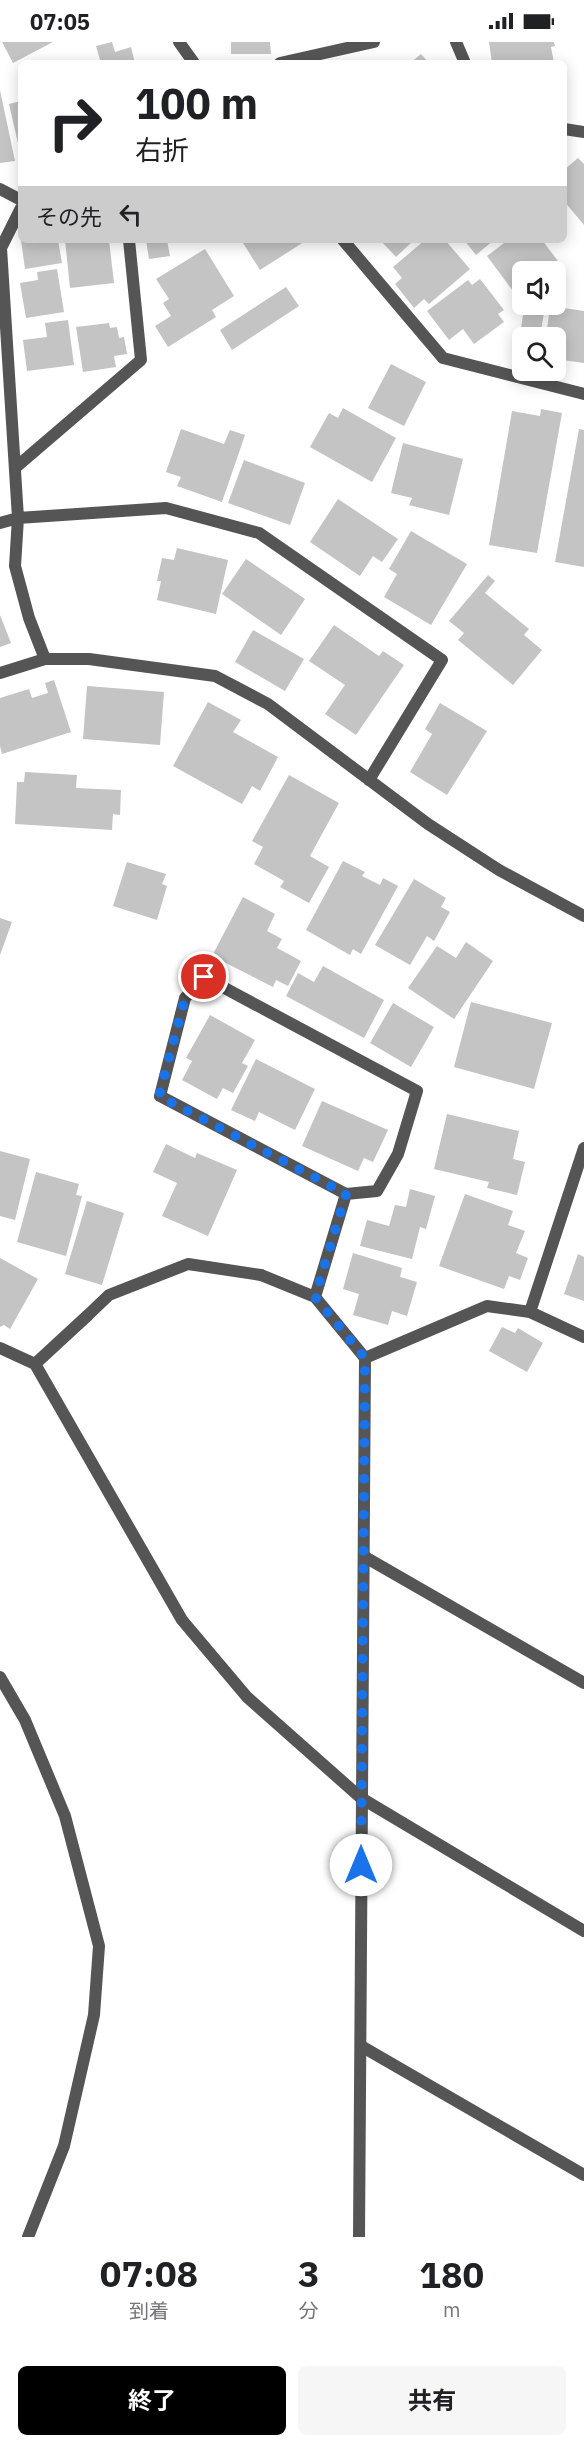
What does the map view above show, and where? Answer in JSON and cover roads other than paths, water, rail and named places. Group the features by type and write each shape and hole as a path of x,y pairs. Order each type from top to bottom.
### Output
{"street":[{"path":"179,42 193,60"},
{"path":"292,60 354,44 374,42"},
{"path":"456,42 464,60"},
{"path":"567,129 584,132"},
{"path":"0,189 18,198"},
{"path":"18,214 1,248 18,518 15,566 29,618 45,659"},
{"path":"15,468 141,360 129,243"},
{"path":"346,243 443,358 584,394"},
{"path":"0,523 18,518 166,508 259,533 442,660 369,780"},
{"path":"0,673 45,659 89,659 215,676 268,704 428,824 500,870 584,916"},
{"path":"204,977 417,1091 398,1154 377,1191 346,1194 159,1096 185,998 204,977"},
{"path":"530,1312 561,1225 584,1148"},
{"path":"315,1297 346,1194"},
{"path":"35,1364 110,1294 188,1264 261,1275 315,1297 365,1358 359,2237"},
{"path":"365,1358 487,1305 530,1312 584,1337"},
{"path":"0,1348 35,1364 182,1620 247,1697 361,1798 584,1931"},
{"path":"365,1557 584,1683"},
{"path":"0,1677 25,1720 65,1816 99,1947 94,2015 64,2146 27,2237"},
{"path":"361,2046 584,2175"}]}
